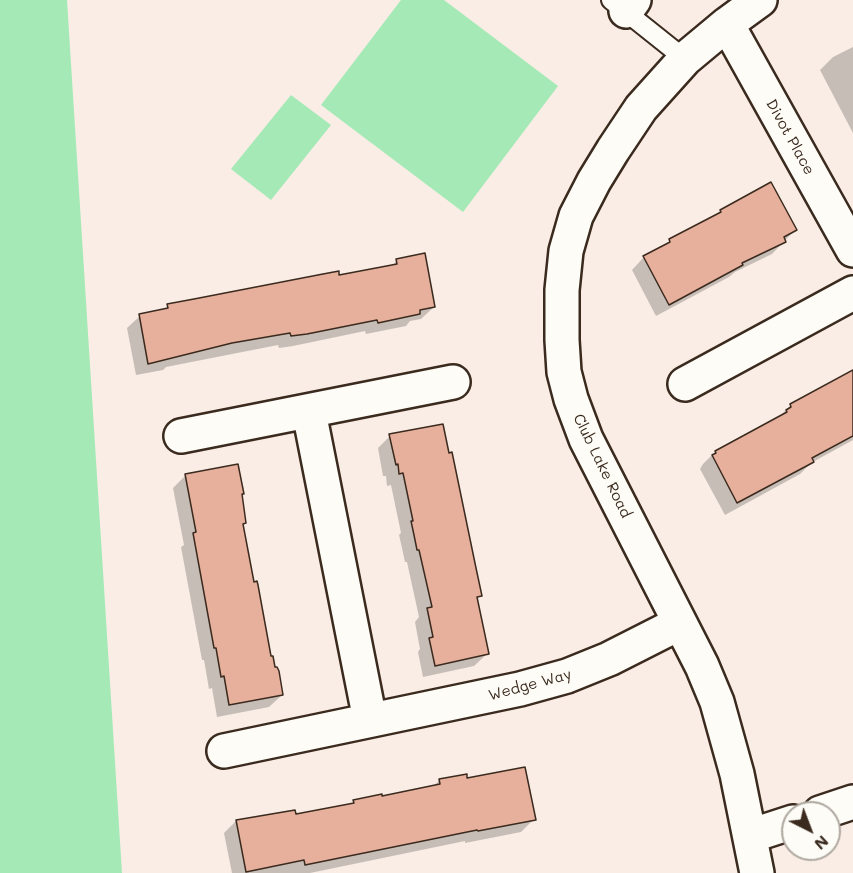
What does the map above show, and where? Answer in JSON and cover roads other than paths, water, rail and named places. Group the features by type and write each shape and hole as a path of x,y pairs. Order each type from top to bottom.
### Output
{"street":[{"name":"Club Lake Road","path":"757,873 737,774 723,720 702,666 586,439 571,399 564,372 562,290 566,251 576,216 612,150 641,108 686,59 727,24 760,0"},
{"name":"Divot Place","path":"727,24 853,250"},
{"path":"684,384 853,293"},
{"path":"180,436 453,382"},
{"path":"309,412 370,720"},
{"name":"Wedge Way","path":"224,751 520,689 567,676 609,659 680,623"},
{"path":"750,836 781,826"}],"lane":[{"path":"624,4 686,59"}]}
